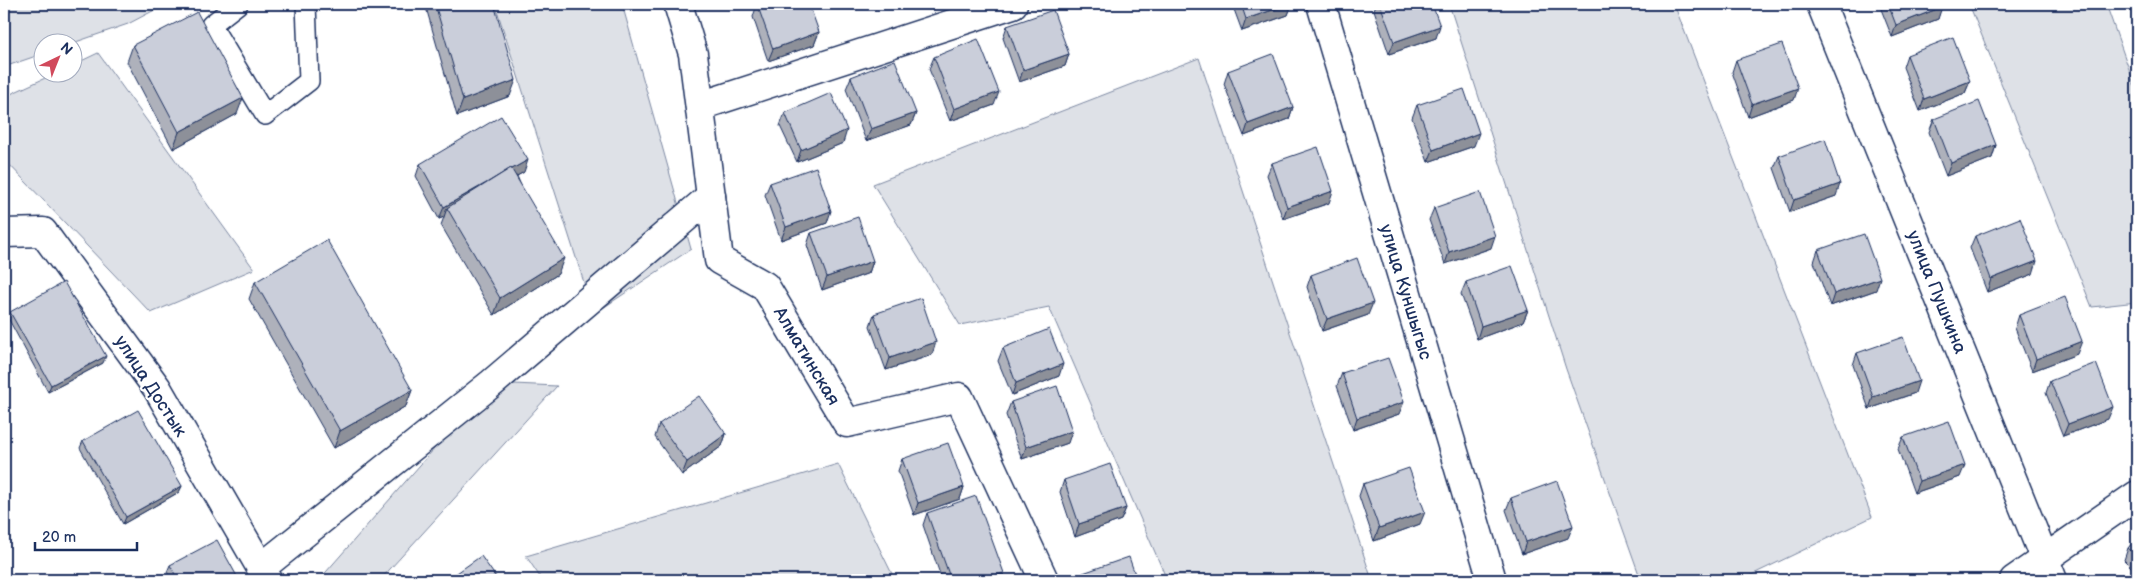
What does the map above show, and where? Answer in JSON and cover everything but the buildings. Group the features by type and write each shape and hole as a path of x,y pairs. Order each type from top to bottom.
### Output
{"street":[{"name":"Алматинская","path":"678,4 693,54 719,260 765,286 847,423 958,396 1044,580"},
{"path":"700,106 1013,4"},
{"name":"улица Куншыгыс","path":"1321,4 1492,580"},
{"name":"улица Пушкина","path":"1821,4 2049,570"},
{"path":"265,574 711,196"},
{"name":"улица Достык","path":"4,233 43,232 157,388 265,574"},
{"path":"2014,580 2049,570 2137,495"}],"lane":[{"path":"238,4 211,25 265,115 309,81 306,4"}],"shaded area":[{"path":"4,4 166,4 128,24 82,40 82,32 32,32 32,57 4,67"},
{"path":"495,4 622,4 691,249 594,314"},
{"path":"1449,4 1674,4 1872,517 1741,580 1641,580 1566,369"},
{"path":"1969,4 2106,4 2137,92 2137,302 2092,307"},
{"path":"98,53 254,269 151,313 4,159 4,97 36,82 82,82 82,61"},
{"path":"1199,58 1372,580 1167,580 1049,307 960,325 873,184"},
{"path":"492,383 557,386 380,580 319,580"},
{"path":"838,464 895,580 542,580 526,556"}]}
